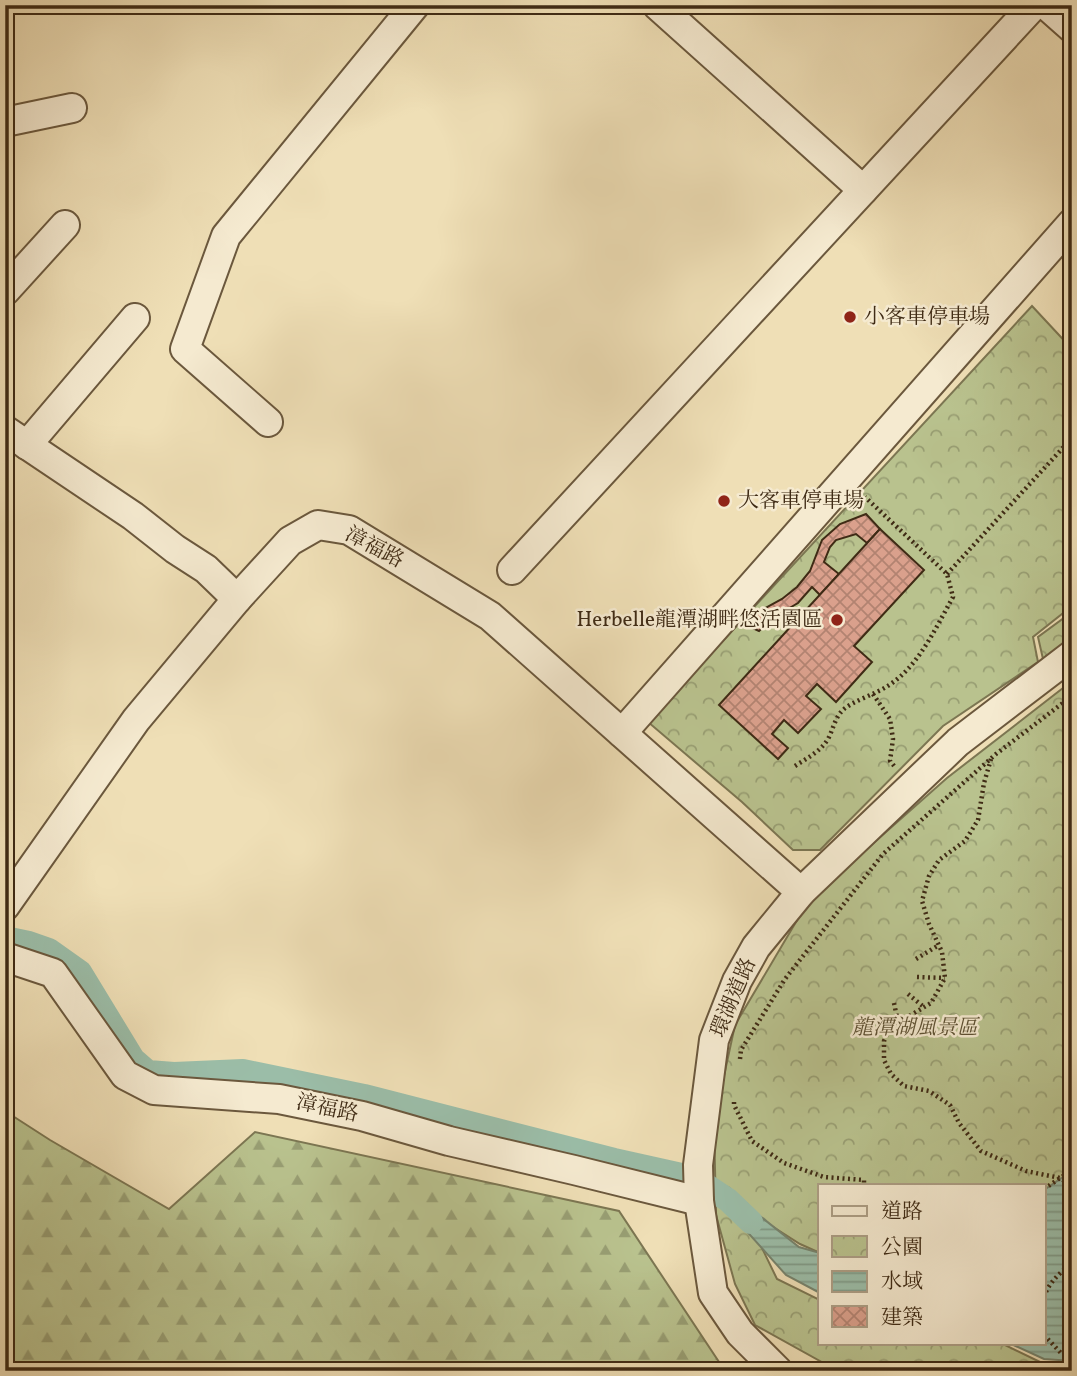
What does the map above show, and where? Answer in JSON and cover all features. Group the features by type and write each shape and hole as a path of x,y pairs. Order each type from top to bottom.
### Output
{"street":[{"path":"268,422 185,349 226,236 415,5"},
{"path":"657,5 863,190"},
{"path":"512,570 1034,5"},
{"path":"1046,5 1072,28"},
{"path":"5,122 72,108"},
{"path":"622,733 1072,223"},
{"path":"5,291 65,225"},
{"path":"135,318 16,437 133,516 205,569 237,599"},
{"name":"漳福路","path":"5,906 136,720 237,599 290,541 318,525 349,530 490,616 801,892"},
{"name":"環湖道路","path":"778,1371 740,1334 713,1293 698,1185 714,1040 737,981 756,947 801,892 958,742 1072,655"},
{"name":"漳福路","path":"5,957 52,973 125,1075 155,1090 279,1099 362,1116 449,1141 698,1185"}],"path":[{"path":"947,574 1072,438"},
{"path":"795,766 818,752 828,739 842,710 888,686 912,665 953,597 947,574 846,479"},
{"path":"873,694 890,719 893,739 890,761 911,787"},
{"path":"740,1063 741,1050 785,979 883,854 991,758 1072,696"},
{"path":"991,758 978,820 965,841 939,860 929,876 922,901 942,952 945,978 931,1003 891,1025 884,1041 884,1060 891,1074 904,1086 929,1091 950,1105 959,1123 981,1151 1026,1171 1060,1178 1071,1186"},
{"path":"916,959 939,945"},
{"path":"917,977 945,978"},
{"path":"908,994 924,1007"},
{"path":"894,1003 898,1022"},
{"path":"736,1091 734,1105 752,1141 784,1163 824,1177 864,1180 864,1184"},
{"path":"1046,1188 1072,1170"},
{"path":"1046,1290 1055,1277 1072,1263"},
{"path":"1046,1337 1061,1353 1072,1357"}],"green space":[{"path":"1032,306 1072,349 1072,606 1033,637 1038,662 943,726 820,850 793,850 742,802 648,722"},
{"path":"1072,612 1072,642 1043,659 1038,637"},
{"name":"龍潭湖風景區","path":"1072,681 1072,1178 1046,1195 1046,1184 818,1184 818,1252 767,1223 761,1246 777,1279 818,1299 818,1344 1003,1344 1040,1362 1072,1368 1072,1371 838,1371 755,1325 735,1284 716,1215 714,1122 735,1025 809,900 947,778"},
{"path":"5,1111 169,1209 255,1132 619,1211 725,1371 5,1371"}],"water":[{"path":"1072,1171 1072,1361 1044,1359 1011,1344 1046,1344 1046,1189"},
{"path":"731,1193 799,1247 818,1252 818,1292 786,1275 725,1207"}],"building":[{"path":"866,514 880,529 867,543 856,534 836,540 824,562 839,574 820,595 812,587 798,603 774,617 759,631 750,627 751,616 782,599 797,587 810,571 822,540 840,524"},
{"name":"Herbelle龍潭湖畔悠活園區","path":"880,529 924,570 854,646 872,662 836,702 817,684 806,696 821,709 798,733 784,720 772,734 788,748 778,759 719,705"}],"waterway":[{"path":"5,938 49,950 80,972 133,1059 148,1072 174,1074 243,1071 364,1096 695,1178 728,1200 751,1222"}],"place":[{"name":"小客車停車場","path":"850,317"},
{"name":"大客車停車場","path":"724,501"},
{"name":"Herbelle龍潭湖畔悠活園區","path":"837,620"}]}
